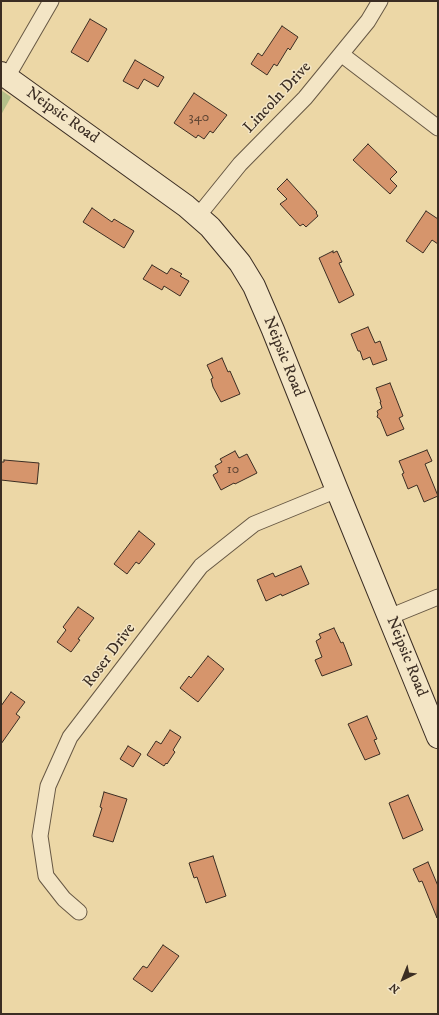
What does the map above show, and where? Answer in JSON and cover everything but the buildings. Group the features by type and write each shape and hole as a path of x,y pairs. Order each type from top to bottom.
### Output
{"street":[{"path":"4,75 51,1"},
{"name":"Lincoln Drive","path":"198,216 240,164 305,98 368,21 380,1"},
{"path":"341,54 438,128"},
{"name":"Neipsic Road","path":"4,75 180,201 198,216 222,240 240,263 254,286 273,330 438,737"},
{"name":"Roser Drive","path":"80,912 64,898 46,876 40,836 48,786 70,737 201,566 254,524 337,490"},
{"path":"390,617 438,597"}],"green space":[{"path":"1,90 11,97 1,115"}]}
